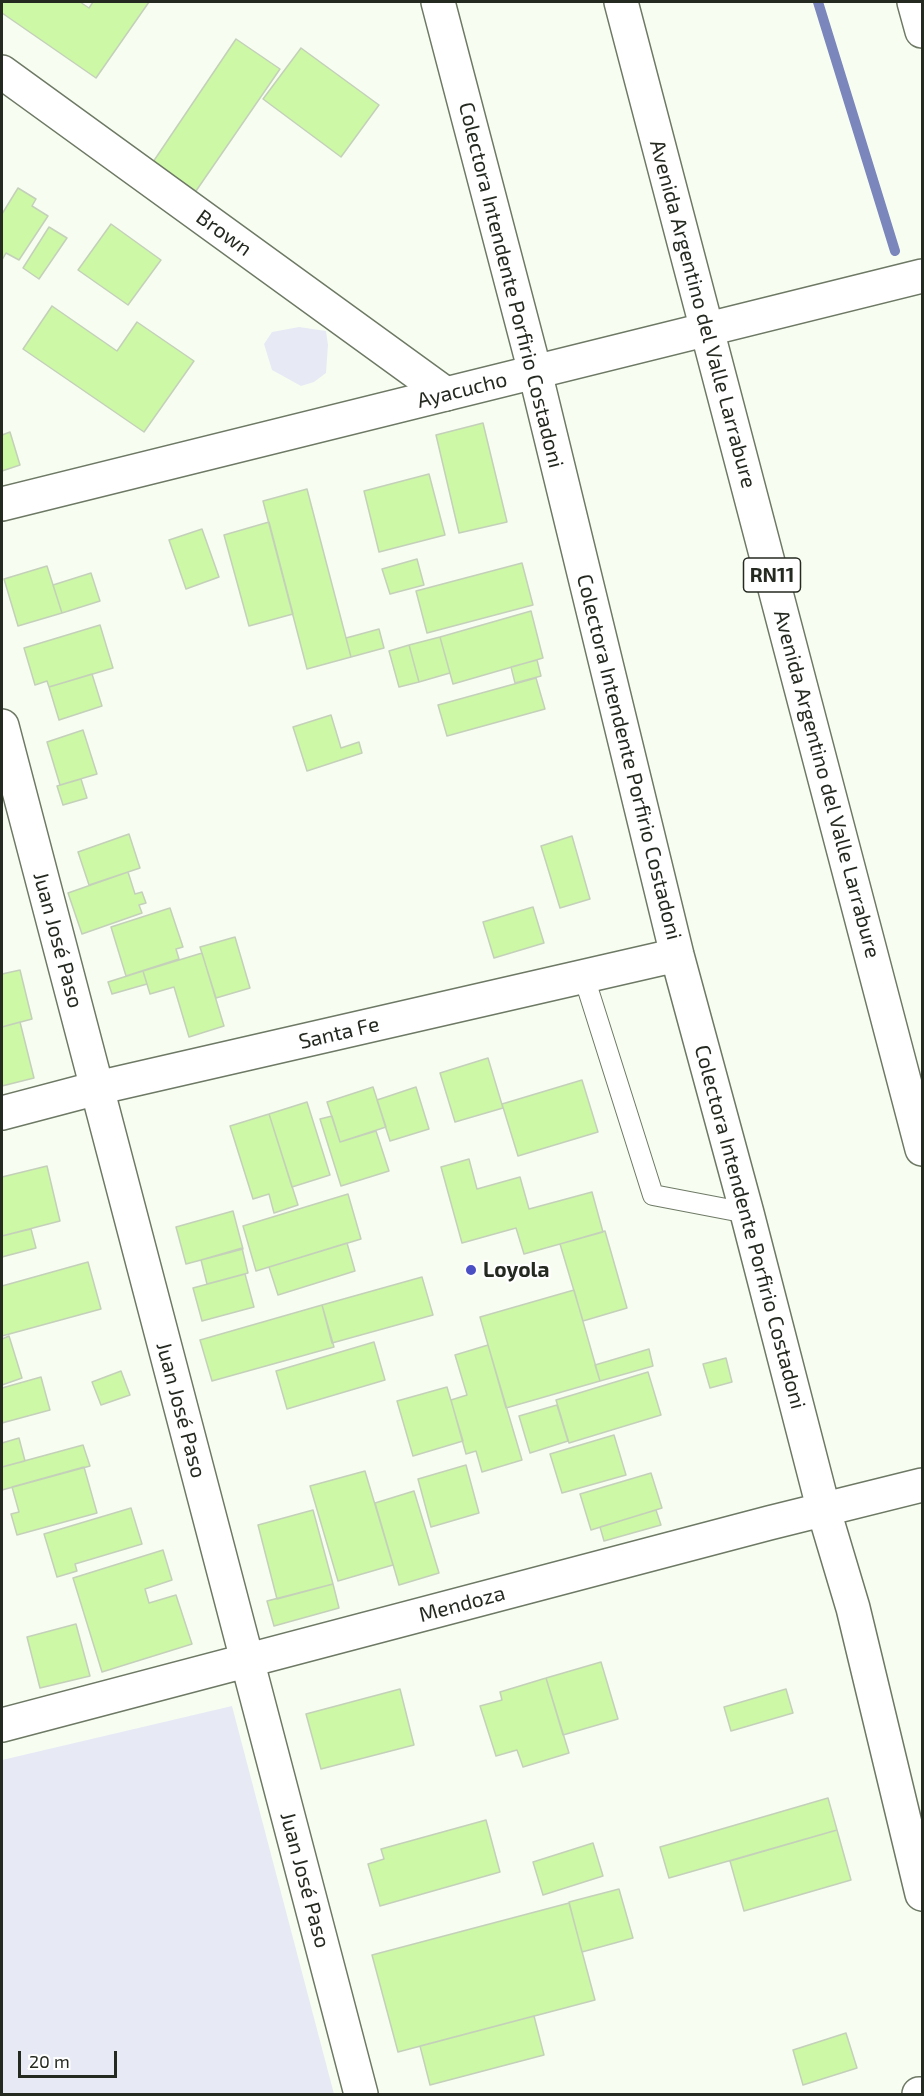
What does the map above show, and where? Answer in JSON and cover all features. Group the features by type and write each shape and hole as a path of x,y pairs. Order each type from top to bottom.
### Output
{"main road":[{"name":"Colectora Intendente Porfirio Costadoni","path":"438,2 535,372 678,955 824,1511 853,1608 922,1894"},
{"name":"Avenida Argentino del Valle Larrabure","path":"621,2 922,1149"},
{"path":"914,2 922,31"},
{"name":"Brown","path":"2,72 446,394"},
{"name":"Ayacucho","path":"2,504 922,276"},
{"name":"Juan José Paso","path":"2,726 361,2094"},
{"name":"Santa Fe","path":"2,1113 97,1088 678,955"},
{"name":"Mendoza","path":"2,1725 769,1523 922,1485"}],"lane":[{"path":"584,977 653,1195 747,1213"}],"shaded area":[{"path":"299,327 326,331 328,345 326,373 314,382 301,386 272,370 264,344 272,332"},
{"path":"232,1706 334,2094 2,2094 2,1760"}],"building":[{"path":"2,2 80,2 89,8 93,2 149,2 96,78 2,13"},
{"path":"236,39 280,69 196,191 153,162"},
{"path":"301,48 379,105 341,157 263,99"},
{"path":"18,188 36,199 32,206 48,216 19,260 6,253 2,260 2,214"},
{"path":"111,224 161,260 128,305 78,270"},
{"path":"49,227 67,238 39,279 23,268"},
{"path":"52,306 117,351 137,322 194,361 144,432 23,349"},
{"path":"483,423 507,522 459,533 436,435"},
{"path":"10,432 20,465 2,471 2,435"},
{"path":"429,474 445,535 379,552 364,491"},
{"path":"307,489 351,657 307,669 263,501"},
{"path":"269,522 293,614 249,626 224,535"},
{"path":"202,529 219,577 186,589 169,540"},
{"path":"417,559 424,585 390,594 382,569"},
{"path":"522,563 533,605 427,633 416,591"},
{"path":"47,566 62,613 18,626 4,579"},
{"path":"91,573 100,601 62,613 53,585"},
{"path":"531,611 543,658 453,684 440,637"},
{"path":"100,625 113,668 49,687 47,681 35,685 24,648"},
{"path":"379,629 384,648 351,657 346,638"},
{"path":"440,637 450,673 419,682 409,645"},
{"path":"409,645 419,682 399,687 389,651"},
{"path":"537,660 541,676 515,683 511,667"},
{"path":"92,674 102,706 59,720 49,687"},
{"path":"536,678 545,709 447,736 438,705"},
{"path":"331,715 341,748 359,742 362,753 307,771 293,727"},
{"path":"83,730 97,774 60,785 47,742"},
{"path":"81,779 87,798 63,805 57,786"},
{"path":"129,834 140,868 89,885 78,852"},
{"path":"572,836 590,899 560,908 541,846"},
{"path":"128,872 135,894 142,892 146,903 139,905 142,913 82,934 68,893"},
{"path":"533,907 544,943 494,958 483,922"},
{"path":"170,908 183,947 176,949 179,959 126,976 111,927"},
{"path":"235,937 250,988 216,998 200,947"},
{"path":"202,953 224,1026 189,1037 174,987 150,994 143,971"},
{"path":"20,970 32,1019 2,1027 2,974"},
{"path":"143,971 147,984 112,994 108,982"},
{"path":"20,1022 34,1078 2,1086 2,1027"},
{"path":"488,1058 503,1108 455,1122 440,1073"},
{"path":"582,1080 598,1132 518,1156 502,1104"},
{"path":"373,1087 386,1127 340,1142 327,1102"},
{"path":"416,1087 429,1129 390,1141 377,1100"},
{"path":"307,1102 330,1175 292,1187 269,1114"},
{"path":"269,1114 298,1205 274,1213 269,1194 253,1199 230,1126"},
{"path":"332,1116 340,1142 376,1131 389,1171 341,1186 320,1119"},
{"path":"469,1159 477,1189 520,1177 529,1209 592,1192 603,1232 524,1254 516,1228 462,1243 441,1167"},
{"path":"47,1166 60,1221 2,1236 2,1177"},
{"path":"348,1194 361,1239 256,1271 243,1226"},
{"path":"233,1211 243,1249 186,1264 176,1227"},
{"path":"31,1229 36,1248 2,1257 2,1236"},
{"path":"605,1231 627,1308 583,1321 560,1244"},
{"path":"347,1243 355,1271 278,1295 269,1267"},
{"path":"242,1248 248,1273 207,1284 201,1260"},
{"path":"88,1262 101,1309 2,1336 2,1286"},
{"path":"245,1274 254,1307 202,1321 193,1288"},
{"path":"422,1277 433,1315 332,1343 322,1305"},
{"path":"574,1290 600,1381 506,1408 480,1317"},
{"path":"322,1305 334,1347 212,1381 200,1340"},
{"path":"9,1336 22,1378 2,1385 2,1339"},
{"path":"374,1342 385,1380 287,1409 276,1371"},
{"path":"488,1345 522,1460 482,1472 476,1451 466,1454 451,1400 467,1395 455,1355"},
{"path":"649,1349 653,1366 600,1381 595,1365"},
{"path":"726,1358 732,1382 710,1388 703,1364"},
{"path":"121,1371 130,1395 101,1405 92,1382"},
{"path":"648,1372 661,1415 569,1443 556,1400"},
{"path":"41,1377 50,1410 2,1423 2,1388"},
{"path":"447,1387 463,1441 413,1456 397,1401"},
{"path":"557,1405 568,1441 530,1453 519,1416"},
{"path":"614,1435 626,1475 562,1493 550,1454"},
{"path":"19,1438 25,1461 2,1467 2,1443"},
{"path":"83,1445 90,1466 2,1490 2,1467"},
{"path":"466,1465 479,1513 431,1527 418,1479"},
{"path":"84,1467 97,1513 17,1535 11,1514 19,1512 12,1487"},
{"path":"365,1471 393,1565 338,1581 310,1486"},
{"path":"651,1473 662,1508 591,1530 580,1494"},
{"path":"414,1491 439,1573 399,1585 375,1503"},
{"path":"131,1508 142,1544 75,1564 77,1571 57,1577 44,1534"},
{"path":"313,1510 333,1584 277,1599 258,1525"},
{"path":"656,1510 661,1525 604,1541 600,1527"},
{"path":"163,1550 172,1580 145,1589 149,1603 176,1595 192,1644 102,1672 73,1578"},
{"path":"333,1584 339,1608 274,1626 267,1601"},
{"path":"76,1624 90,1676 40,1688 27,1637"},
{"path":"601,1662 618,1719 563,1735 546,1678"},
{"path":"546,1678 569,1753 523,1767 517,1750 496,1756 480,1706 502,1700 500,1692"},
{"path":"400,1689 414,1745 321,1769 306,1714"},
{"path":"786,1689 793,1713 731,1731 724,1707"},
{"path":"828,1798 837,1830 669,1878 660,1847"},
{"path":"486,1820 500,1872 380,1906 368,1864 384,1859 381,1849"},
{"path":"837,1830 851,1880 744,1911 730,1861"},
{"path":"593,1843 603,1876 543,1895 533,1862"},
{"path":"619,1889 633,1938 582,1952 569,1902"},
{"path":"569,1903 595,2000 398,2052 372,1955"},
{"path":"534,2016 544,2055 430,2085 420,2046"},
{"path":"846,2033 857,2068 803,2085 793,2050"}],"waterway":[{"path":"818,2 895,251"}],"place":[{"name":"Loyola","path":"471,1270"}]}
